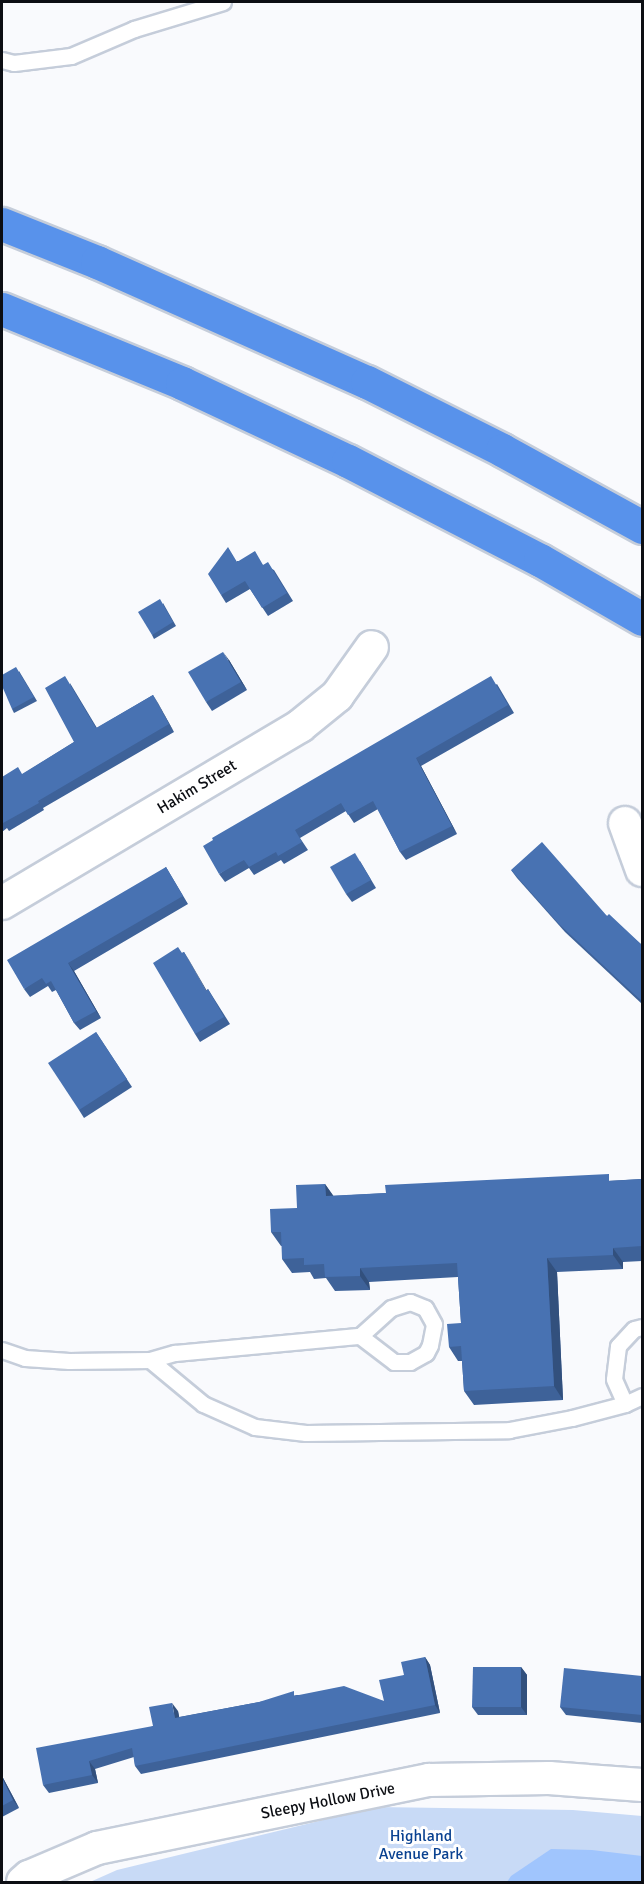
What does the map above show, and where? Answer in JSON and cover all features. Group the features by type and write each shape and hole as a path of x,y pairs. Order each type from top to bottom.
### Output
{"highway":[{"path":"2,224 119,271 368,382 502,450 642,527"},
{"path":"2,309 182,383 348,461 540,560 642,619"}],"street":[{"name":"Hakim Street","path":"2,903 300,726 337,696 372,647"},
{"path":"625,823 642,870"},
{"name":"Sleepy Hollow Drive","path":"23,1882 29,1877 97,1848 429,1780 549,1778 642,1785"}],"lane":[{"path":"2,60 14,63 70,57 134,28 223,2"},
{"path":"2,1350 25,1358 47,1360 150,1360 175,1353 360,1336 391,1308 410,1302 425,1308 434,1324 426,1353 410,1362 394,1362 360,1336"},
{"path":"625,1404 614,1379 618,1346 634,1329 642,1327"},
{"path":"150,1360 203,1404 255,1427 306,1433 509,1430 572,1418 625,1404 642,1396"}],"green space":[{"name":"Highland Avenue Park","path":"377,1807 573,1810 642,1816 642,1882 90,1882 117,1870"}],"water":[{"path":"551,1849 592,1850 642,1856 642,1882 507,1882 511,1876"}],"building":[{"path":"228,547 237,562 255,551 263,565 268,562 287,593 262,608 245,581 221,595 208,574"},
{"path":"160,599 173,622 152,635 138,612"},
{"path":"223,652 241,682 206,702 188,672"},
{"path":"16,667 34,697 12,709 2,686 2,675"},
{"path":"65,676 96,728 153,695 169,724 3,823 2,777 18,767 22,774 74,742 45,688"},
{"path":"491,676 508,705 416,758 452,826 400,852 373,801 348,815 341,803 295,830 302,842 278,856 276,852 249,867 244,860 219,874 203,846 213,840 212,838"},
{"path":"542,842 607,916 609,914 642,945 642,1001 559,924 511,870"},
{"path":"355,853 371,880 346,894 330,867"},
{"path":"166,867 183,896 68,963 96,1011 74,1023 51,981 46,984 42,978 24,989 7,960"},
{"path":"178,947 182,953 184,952 224,1017 195,1034 153,963"},
{"path":"96,1032 127,1079 79,1110 48,1063"},
{"path":"609,1174 609,1181 642,1179 642,1246 613,1248 613,1255 547,1258 554,1386 464,1391 461,1346 449,1347 447,1324 461,1323 457,1263 360,1268 360,1276 325,1277 324,1264 304,1265 304,1258 282,1259 281,1232 271,1232 270,1209 297,1208 296,1185 325,1184 326,1196 386,1193 385,1185"},
{"path":"425,1657 435,1705 135,1766 132,1748 89,1761 92,1775 43,1785 36,1748 153,1726 149,1707 172,1703 175,1718 259,1702 294,1691 294,1696 344,1686 384,1701 379,1680 404,1675 401,1662"},
{"path":"473,1667 521,1667 521,1707 472,1707"},
{"path":"564,1668 642,1676 642,1715 560,1707"},
{"path":"2,1778 13,1800 2,1806"}]}
